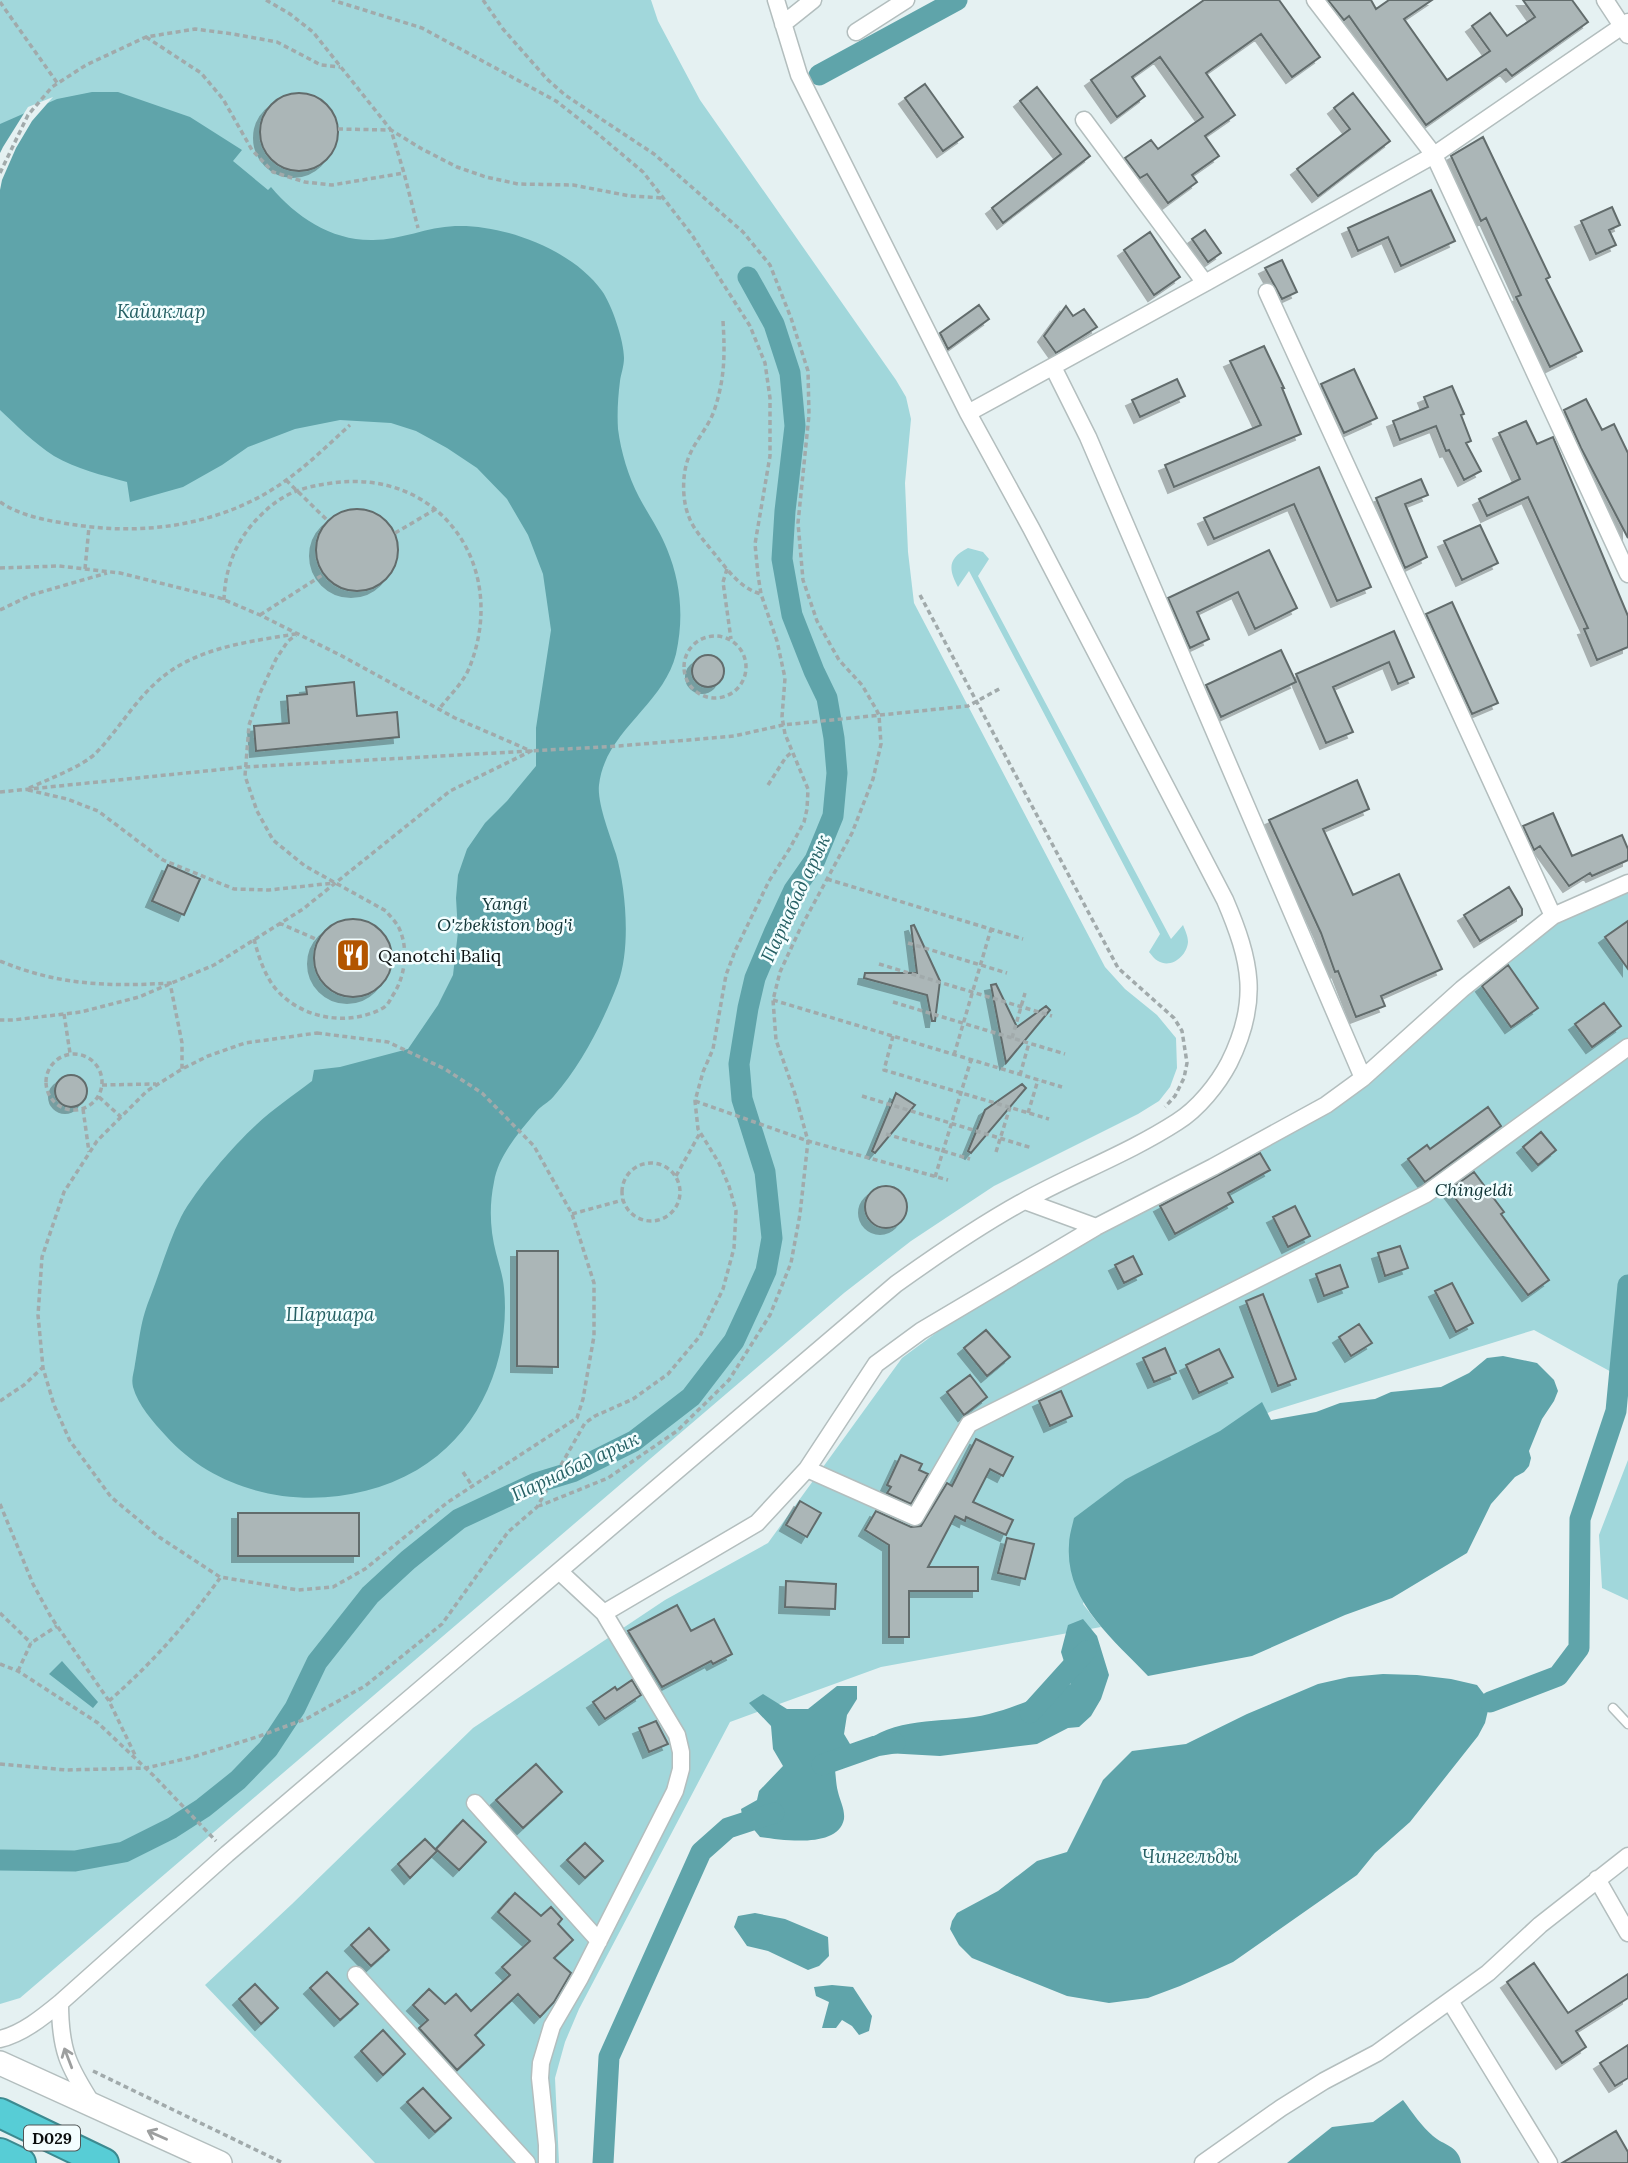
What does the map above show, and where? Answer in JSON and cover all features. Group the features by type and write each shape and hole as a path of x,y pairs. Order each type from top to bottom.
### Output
{"highway":[{"name":"D029","path":"0,2113 104,2163"},
{"path":"0,2153 21,2163"}],"main road":[{"path":"0,2063 220,2163"}],"street":[{"path":"0,2039 31,2024 60,2003 227,1854 896,1284 947,1247 1025,1200 1180,1121 1218,1083 1242,1037 1249,1004 1248,976 1241,937 1225,900 968,413 799,75 776,0"},
{"path":"783,24 813,0"},
{"path":"856,32 906,0"},
{"path":"1315,0 1434,155 1628,575"},
{"path":"968,413 1434,155 1626,27 1605,0"},
{"path":"1084,120 1205,282"},
{"path":"1267,292 1553,916"},
{"path":"1053,366 1088,437 1363,1078"},
{"path":"604,1613 757,1523 807,1469 876,1364 921,1331 1096,1227 1326,1105 1363,1078 1462,989 1553,916 1628,883"},
{"path":"807,1469 915,1517 969,1424 1426,1195 1628,1047"},
{"path":"1025,1200 1096,1227"},
{"path":"547,2163 540,2078 541,2063 551,2026 599,1941 665,1812 681,1769 677,1735 604,1613 560,1572"},
{"path":"475,1803 599,1941"},
{"path":"1203,2163 1281,2108 1377,2053 1450,2001 1488,1973 1540,1925 1628,1856"},
{"path":"1597,1879 1628,1933"},
{"path":"356,1975 527,2163"},
{"path":"1450,2001 1549,2163"},
{"path":"60,2003 60,2034 66,2057 94,2107"}],"lane":[{"path":"1613,1708 1628,1724"}],"path":[{"path":"266,0 313,32 391,130 457,167 518,184 573,185 630,196 663,198"},
{"path":"332,0 422,27 556,101 643,173 703,251 750,326 765,363 770,398 769,456 755,544 761,594 777,641 785,678 783,726 786,741 808,789 804,822 769,881 726,975 713,1049 695,1101 700,1132 719,1163 736,1211 734,1248 723,1289 700,1336 668,1374 634,1399 585,1423 537,1507"},
{"path":"0,1764 66,1770 146,1768 193,1757 309,1718 365,1686 442,1623 508,1532 537,1507 608,1478 677,1430 729,1380 770,1315 791,1263 800,1214 808,1141 776,1040 773,1000 780,972 800,929 852,834 873,779 881,744 879,715 862,685 839,660 817,621 803,580 798,523 809,415 808,371 770,265 743,232 654,154 565,95 503,29 483,0"},
{"path":"0,2 58,84"},
{"path":"0,173 28,115 52,88 86,65 146,37 195,29 233,34 277,42 321,65 340,67"},
{"path":"146,37 201,73 223,99 252,150 272,172 305,182 332,185 404,173"},
{"path":"556,101 565,95"},
{"path":"338,129 391,130"},
{"path":"391,130 418,228"},
{"path":"723,321 723,379 713,413 688,459 684,487 689,517 727,569 748,590 761,594"},
{"path":"0,502 42,520 89,527 142,530 190,523 240,507 286,480 350,425"},
{"path":"286,480 328,521"},
{"path":"224,600 224,584 236,546 251,525 272,504 296,490 349,481 378,483 404,491 436,509 454,528 479,578 481,598 478,643 469,669 439,709"},
{"path":"395,533 436,509"},
{"path":"85,569 89,527"},
{"path":"0,568 59,566 112,572 163,582 224,600 298,634 439,709 531,751"},
{"path":"727,569 723,582 731,640 745,657 744,679 728,695 714,698 699,693 689,683 684,669 691,648 696,642 709,636 731,640"},
{"path":"0,610 30,595 112,572"},
{"path":"260,615 324,574"},
{"path":"920,595 1118,968 1174,1018 1182,1031 1187,1049 1184,1078 1175,1096 1160,1112"},
{"path":"254,939 262,967 274,986 295,1006 322,1017 352,1019 386,1007 401,982 405,954 400,929 386,911 305,866 272,840 257,811 245,776 249,725 260,693 276,659 288,642 298,634"},
{"path":"25,790 94,755 149,689 172,670 223,648 298,634"},
{"path":"0,792 246,767 619,746 734,736 805,723 968,706 1001,688"},
{"path":"0,1020 81,1012 139,997 214,965 303,909 450,792 531,751"},
{"path":"768,785 792,752"},
{"path":"25,790 67,799 98,811 163,860 234,889 270,890 335,883"},
{"path":"827,879 1023,939"},
{"path":"279,923 318,940"},
{"path":"954,1055 991,929"},
{"path":"908,943 1007,973"},
{"path":"0,961 28,973 89,984 133,986 170,983"},
{"path":"879,964 1052,1016"},
{"path":"170,983 182,1043 182,1069"},
{"path":"1012,1038 1025,993"},
{"path":"773,1000 1062,1087"},
{"path":"892,1002 1065,1054"},
{"path":"64,1014 71,1054"},
{"path":"317,1033 388,1042 445,1069 482,1093 528,1139 550,1172 572,1214 594,1283 594,1336 577,1418 448,1502 365,1569 333,1587 298,1590 220,1577 159,1537 111,1497 70,1441 54,1405 43,1368 38,1315 42,1257 64,1192 97,1141 147,1091 182,1069 208,1056 245,1044 317,1033"},
{"path":"893,1036 884,1070 1049,1119"},
{"path":"1020,1075 1029,1043"},
{"path":"81,1055 97,1066 102,1075 102,1085 99,1096 83,1109 73,1111 54,1102 48,1094 47,1073 60,1057 81,1055"},
{"path":"935,1177 971,1060"},
{"path":"1028,1113 1038,1080"},
{"path":"102,1085 158,1084"},
{"path":"99,1096 121,1117"},
{"path":"862,1096 1032,1148"},
{"path":"695,1101 808,1141 948,1180"},
{"path":"996,1153 1010,1107"},
{"path":"83,1109 89,1154"},
{"path":"676,1175 700,1132"},
{"path":"886,1134 970,1159"},
{"path":"643,1164 661,1164 676,1175 681,1193 679,1202 675,1210 660,1220 642,1220 634,1215 624,1200 622,1191 628,1174 643,1164"},
{"path":"572,1214 624,1200"},
{"path":"0,1401 43,1368"},
{"path":"577,1418 585,1423"},
{"path":"463,1472 473,1487"},
{"path":"0,1504 33,1584 57,1626 109,1701 137,1759"},
{"path":"109,1701 156,1658 189,1620 220,1577"},
{"path":"0,1613 31,1643"},
{"path":"18,1671 31,1643 57,1626"},
{"path":"0,1664 18,1671 98,1723 206,1829"},
{"path":"84,2067 283,2163"}],"green space":[{"name":"Yangi O'zbekiston bog'i","path":"0,0 651,0 658,21 700,100 906,397 911,419 905,483 908,552 914,603 1105,967 1125,989 1157,1015 1176,1038 1177,1068 1170,1087 1159,1101 994,1186 911,1241 844,1293 20,1998 0,2004"},
{"path":"968,548 983,552 989,559 978,576 1171,939 1183,925 1188,942 1185,952 1178,960 1163,963 1149,952 1160,934 969,571 958,587 951,569 953,560"},
{"name":"Chingeldi","path":"1628,891 1628,1381 1534,1330 1272,1411 1126,1479 1083,1604 1101,1627 881,1667 730,1722 579,2009 565,2042 555,2078 559,2163 375,2163 205,1985 473,1728 665,1600 768,1543 902,1358 990,1293 1310,1121 1466,987 1560,919"},
{"path":"1628,1460 1628,1600 1602,1588 1599,1535"}],"water":[{"name":"Кайиклар","path":"92,92 118,92 190,117 242,150 233,161 268,190 271,187 303,217 329,232 373,240 445,227 474,227 536,242 574,263 606,297 622,342 624,361 619,393 619,438 632,481 672,562 678,588 680,627 676,654 669,672 648,704 612,749 603,766 599,785 602,810 616,854 626,918 625,953 618,983 583,1056 564,1084 536,1112 510,1145 496,1172 491,1200 491,1227 503,1284 505,1315 496,1367 487,1392 474,1415 458,1436 439,1454 417,1470 386,1485 353,1494 319,1498 285,1496 252,1489 220,1477 191,1459 156,1425 135,1394 132,1378 141,1329 147,1305 181,1217 205,1181 237,1144 263,1119 312,1081 314,1070 340,1067 408,1049 438,1005 453,975 458,932 458,875 467,849 485,823 536,766 536,728 551,630 543,574 528,535 507,499 477,468 416,431 391,423 340,420 295,429 248,447 183,487 130,502 127,482 62,461 33,440 0,410 0,124 57,99"},
{"path":"1503,1356 1537,1363 1554,1380 1558,1391 1542,1419 1529,1451 1529,1466 1515,1477 1491,1504 1467,1553 1392,1598 1345,1615 1252,1656 1148,1676 1094,1618 1083,1601 1070,1565 1069,1542 1074,1518 1126,1479 1220,1431 1262,1402 1271,1420 1316,1412 1340,1403 1375,1399 1391,1392 1441,1387 1469,1373 1487,1358"},
{"path":"1083,1619 1097,1636 1109,1675 1101,1699 1091,1716 1079,1727 1068,1728 1037,1744 940,1756 868,1752 867,1741 895,1727 989,1714 1071,1684 1061,1652 1068,1625"},
{"path":"62,1661 98,1702 93,1708 49,1674"},
{"name":"Чингельды","path":"1417,1675 1477,1685 1490,1702 1485,1723 1478,1736 1410,1822 1375,1853 1357,1875 1233,1962 1148,1998 1109,2003 1067,1996 972,1958 959,1945 950,1929 957,1913 998,1891 1037,1861 1067,1852 1103,1780 1132,1751 1186,1744 1318,1684 1349,1677"},
{"path":"837,1686 857,1686 857,1699 847,1715 844,1734 853,1749 835,1770 844,1815 840,1829 821,1839 782,1840 760,1837 742,1815 741,1809 757,1800 759,1791 783,1766 773,1749 771,1726 749,1703 763,1694 787,1709 808,1709"},
{"path":"755,1913 785,1919 828,1937 829,1956 819,1966 808,1970 768,1951 747,1946 734,1927 738,1916"},
{"path":"814,1987 853,1987 872,2016 869,2031 859,2035 852,2026 842,2020 836,2028 822,2028 829,2002 816,1996"},
{"path":"1403,2100 1429,2132 1457,2153 1461,2163 1287,2163 1332,2127 1373,2122"}],"pier":[{"path":"53,97 32,121 16,148 0,190 0,153 3,147 28,107"}],"building":[{"path":"1204,0 1279,0 1320,57 1292,77 1261,34 1206,73 1235,115 1205,136 1219,156 1192,175 1197,182 1168,203 1147,174 1140,178 1125,158 1151,140 1158,149 1203,117 1160,57 1132,77 1145,96 1117,117 1091,80"},
{"path":"1328,0 1371,0 1376,9 1389,0 1432,0 1404,19 1447,80 1490,51 1472,26 1490,13 1507,36 1535,17 1523,0 1572,0 1588,22 1512,76 1506,69 1426,125 1349,16 1344,20"},
{"path":"925,84 963,137 943,151 905,98"},
{"path":"1037,87 1090,156 1003,223 992,208 1061,154 1020,101"},
{"path":"299,93 314,96 331,110 338,132 335,147 321,164 299,171 284,168 267,154 260,132 263,117 277,100"},
{"path":"1353,93 1390,141 1318,196 1297,169 1350,129 1334,108"},
{"path":"1483,137 1550,277 1546,279 1582,351 1550,367 1516,297 1521,295 1486,218 1481,221 1451,156"},
{"path":"1431,190 1455,241 1401,266 1388,237 1358,251 1348,228"},
{"path":"1612,207 1620,225 1609,230 1616,245 1596,254 1581,221"},
{"path":"1205,230 1221,253 1208,262 1192,239"},
{"path":"1150,232 1180,277 1154,295 1124,250"},
{"path":"1282,260 1297,292 1282,299 1265,268"},
{"path":"979,305 989,319 948,349 940,333"},
{"path":"1066,306 1073,316 1084,309 1097,327 1056,353 1044,336"},
{"path":"1264,346 1284,388 1301,434 1174,487 1165,465 1261,425 1230,361"},
{"path":"1354,369 1377,418 1344,433 1321,384"},
{"path":"1177,379 1185,396 1140,417 1132,400"},
{"path":"1452,386 1464,414 1461,415 1471,441 1466,443 1481,471 1464,480 1449,450 1446,451 1436,426 1400,440 1393,421 1428,407 1424,397"},
{"path":"1586,399 1602,430 1614,424 1628,453 1628,538 1564,410"},
{"path":"1526,421 1537,444 1553,437 1628,616 1628,647 1597,660 1584,629 1588,628 1528,497 1487,516 1479,499 1520,479 1499,433"},
{"path":"1319,467 1371,587 1337,601 1294,504 1214,539 1204,518"},
{"path":"1421,479 1428,495 1405,504 1427,557 1405,568 1376,498"},
{"path":"357,509 373,512 386,521 395,534 398,550 395,566 386,579 373,588 357,591 341,588 328,579 319,566 316,550 319,534 328,521 341,512"},
{"path":"1480,525 1498,563 1462,580 1444,541"},
{"path":"1269,550 1297,608 1255,629 1238,592 1197,612 1209,639 1190,648 1168,598"},
{"path":"1452,602 1498,703 1472,714 1426,614"},
{"path":"1394,631 1414,677 1398,684 1389,662 1333,687 1353,732 1326,743 1296,674"},
{"path":"1281,650 1296,682 1221,717 1206,685"},
{"path":"708,655 719,660 724,671 719,682 708,687 697,682 692,671 697,660"},
{"path":"354,682 357,716 397,712 399,737 256,751 254,726 289,723 287,696 307,694 306,687"},
{"path":"1357,780 1369,809 1323,829 1353,895 1399,874 1442,969 1381,996 1385,1006 1356,1017 1338,971 1335,972 1321,933 1269,820"},
{"path":"1553,813 1572,856 1622,835 1628,849 1628,860 1592,876 1590,873 1569,886 1540,846 1534,850 1523,826"},
{"path":"168,865 200,879 184,915 152,901"},
{"path":"1509,887 1522,909 1522,915 1480,941 1464,915"},
{"path":"353,919 368,922 381,930 389,943 392,958 389,973 381,986 368,994 353,997 338,994 325,986 317,973 314,958 317,943 325,930 338,922"},
{"path":"1628,921 1628,969 1605,937"},
{"path":"914,925 940,981 935,1021 932,1021 927,995 864,978 865,973 917,973 911,926"},
{"path":"1508,965 1538,1008 1511,1027 1482,986"},
{"path":"996,984 1017,1027 1046,1006 1050,1010 1006,1063 991,985"},
{"path":"1604,1003 1621,1026 1592,1047 1575,1024"},
{"path":"71,1075 82,1080 87,1091 82,1102 71,1107 60,1102 55,1091 60,1080"},
{"path":"1022,1084 1026,1088 971,1153 968,1151 985,1110"},
{"path":"896,1093 915,1105 875,1153 872,1151"},
{"path":"1488,1107 1501,1126 1425,1182 1408,1159 1427,1145 1430,1149"},
{"path":"1541,1132 1556,1150 1538,1165 1523,1147"},
{"path":"1260,1153 1270,1170 1228,1193 1233,1202 1175,1234 1160,1206"},
{"path":"1474,1172 1549,1280 1528,1295 1449,1190"},
{"path":"886,1186 901,1192 907,1207 901,1222 886,1228 871,1222 865,1207 871,1192"},
{"path":"1295,1206 1310,1236 1288,1247 1273,1217"},
{"path":"1400,1246 1408,1268 1385,1276 1378,1253"},
{"path":"517,1251 558,1251 558,1367 517,1366"},
{"path":"1133,1256 1142,1274 1124,1283 1115,1265"},
{"path":"1340,1265 1348,1287 1324,1296 1316,1274"},
{"path":"1452,1283 1473,1323 1456,1332 1435,1291"},
{"path":"1263,1294 1296,1379 1278,1386 1246,1301"},
{"path":"1359,1324 1372,1343 1351,1356 1339,1337"},
{"path":"986,1330 1010,1357 987,1376 964,1348"},
{"path":"1165,1348 1176,1373 1154,1382 1143,1358"},
{"path":"1219,1349 1233,1377 1199,1393 1186,1365"},
{"path":"970,1375 987,1397 964,1415 947,1392"},
{"path":"1061,1391 1072,1416 1050,1426 1039,1401"},
{"path":"976,1439 1013,1457 1003,1476 990,1469 973,1502 1013,1520 1006,1535 966,1517 965,1521 955,1516 928,1567 978,1567 978,1591 909,1591 909,1637 889,1637 889,1545 865,1530 876,1511 911,1527 921,1526 947,1483 952,1486"},
{"path":"901,1455 922,1464 919,1470 928,1474 911,1504 887,1493 891,1487 887,1485"},
{"path":"800,1501 821,1513 807,1537 786,1525"},
{"path":"238,1513 359,1513 359,1556 238,1556"},
{"path":"1007,1538 1034,1544 1025,1579 998,1573"},
{"path":"786,1581 836,1584 835,1609 785,1607"},
{"path":"677,1605 691,1631 714,1619 732,1654 713,1664 711,1661 662,1687 628,1631"},
{"path":"632,1680 641,1695 605,1719 593,1702 615,1687 617,1690"},
{"path":"656,1721 668,1744 649,1752 639,1728"},
{"path":"536,1764 562,1792 523,1828 496,1800"},
{"path":"463,1820 486,1842 459,1870 436,1849"},
{"path":"425,1839 437,1851 410,1878 398,1864"},
{"path":"585,1843 603,1861 585,1878 567,1860"},
{"path":"515,1893 541,1916 551,1907 562,1919 558,1924 573,1940 554,1958 571,1973 554,2002 540,2017 518,1994 475,2035 484,2045 457,2070 419,2028 428,2020 413,2005 429,1989 445,2004 456,1994 471,2011 510,1975 502,1967 530,1941 498,1912"},
{"path":"369,1928 389,1950 371,1966 351,1945"},
{"path":"1534,1963 1568,2013 1628,1974 1628,1998 1576,2031 1586,2047 1562,2063 1507,1982"},
{"path":"327,1972 358,2004 340,2020 310,1988"},
{"path":"255,1984 278,2008 261,2024 239,1999"},
{"path":"383,2030 405,2054 383,2075 361,2051"},
{"path":"1628,2045 1628,2078 1615,2086 1600,2063"},
{"path":"423,2088 451,2118 435,2132 407,2102"},
{"path":"1616,2131 1628,2152 1628,2163 1562,2163"}],"waterway":[{"name":"Парнабад арык","path":"819,75 957,0"},
{"name":"Парнабад арык","path":"0,1860 75,1861 124,1852 172,1828 203,1808 238,1780 268,1749 295,1708 317,1662 370,1595 408,1560 459,1519 536,1483 572,1472 634,1441 691,1397 734,1341 766,1271 772,1238 765,1172 742,1099 739,1064 748,1008 755,978 774,933 794,890 815,860 833,816 837,773 827,698 792,615 782,559 795,426 790,373 774,324 748,277"},
{"path":"1490,1702 1558,1676 1579,1648 1580,1519 1616,1411 1628,1285"},
{"path":"1030,1713 1086,1651"},
{"path":"822,1765 876,1746 895,1743"},
{"path":"603,2163 609,2057 701,1852 728,1828 774,1813"}],"place":[{"name":"Qanotchi Baliq","path":"353,955"}],"water label":[{"name":"Шаршара","path":"330,1314"}]}
